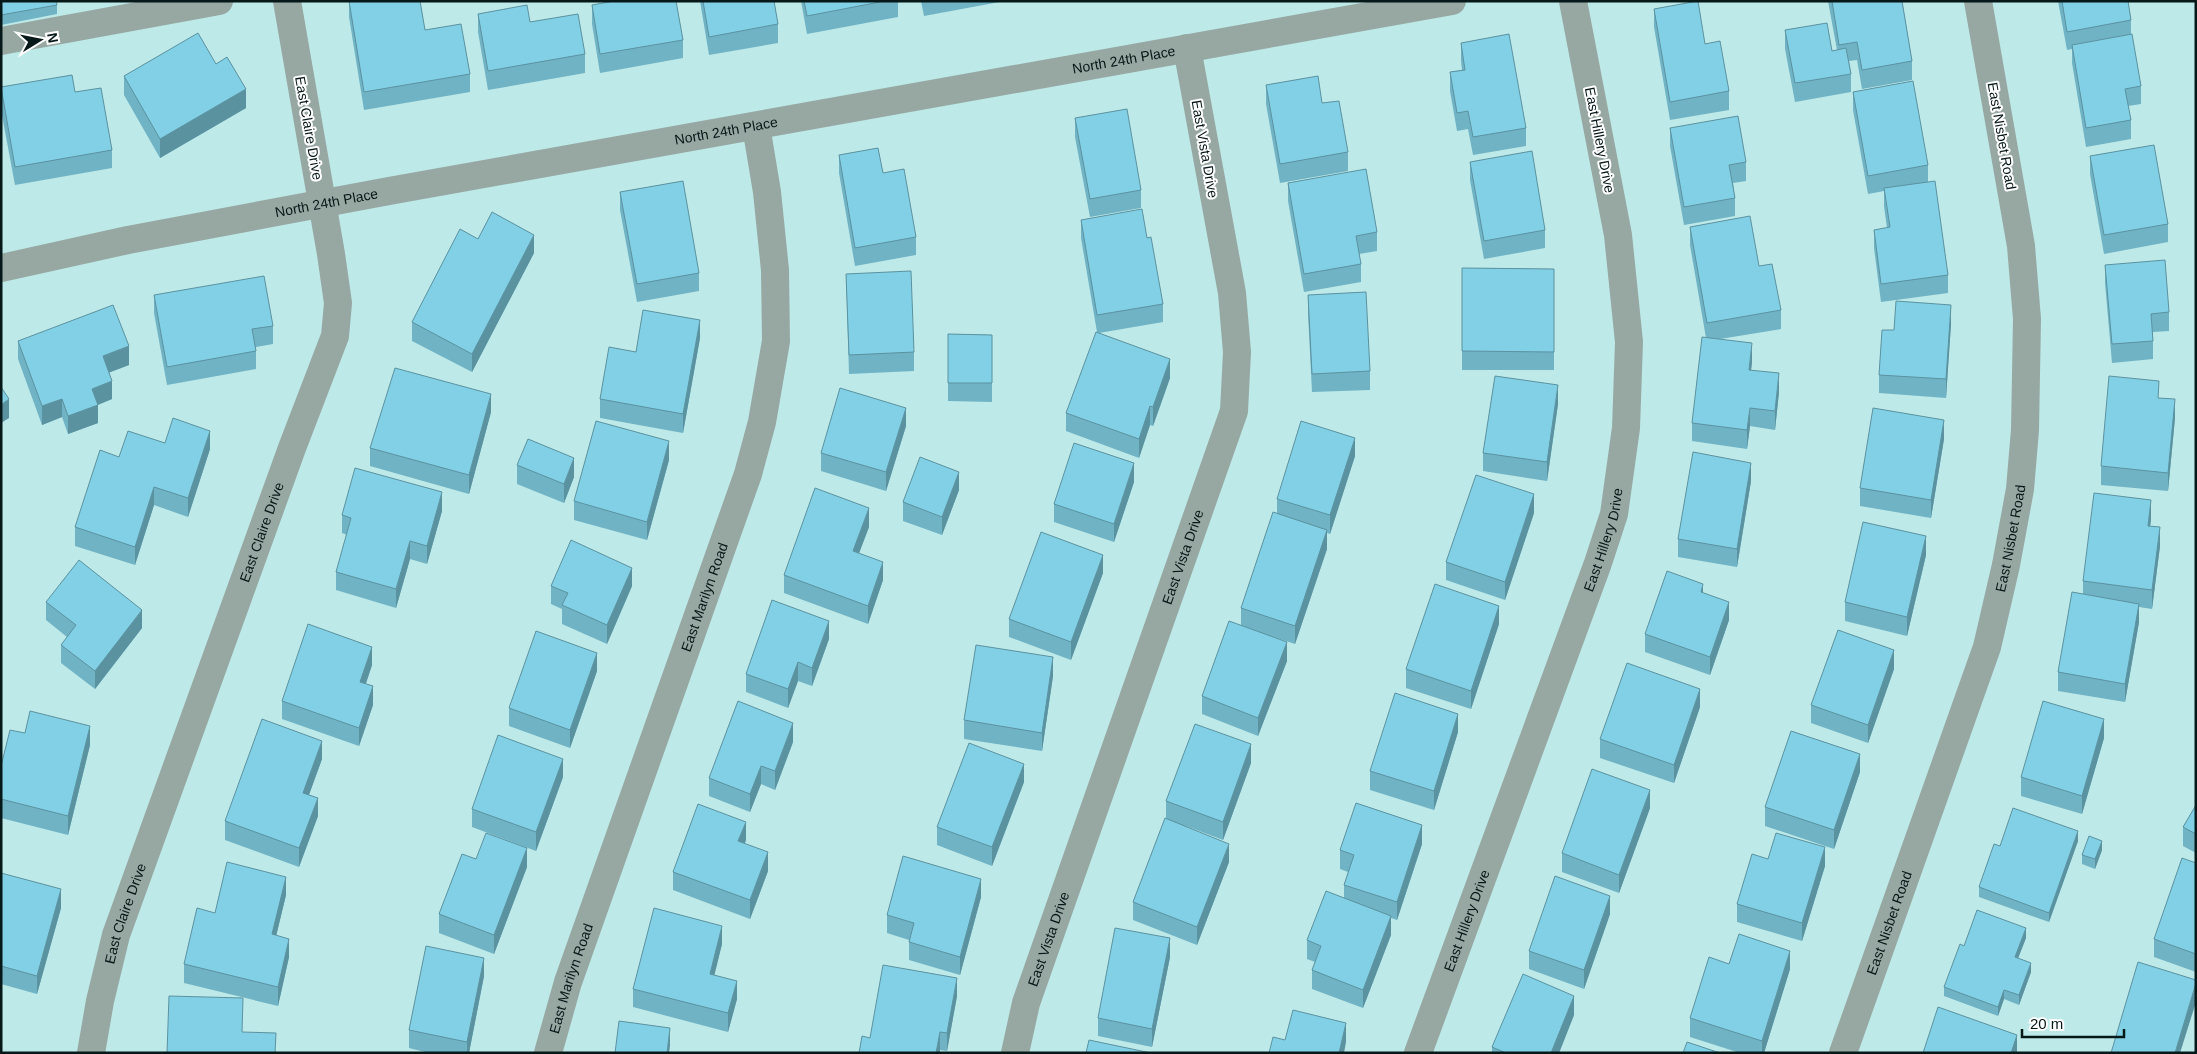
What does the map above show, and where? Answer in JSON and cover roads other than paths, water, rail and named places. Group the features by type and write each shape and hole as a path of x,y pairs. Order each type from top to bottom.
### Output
{"street":[{"path":"1,41 219,1"},
{"name":"East Claire Drive","path":"91,1053 100,1001 116,935 292,448 335,336 338,303 286,1"},
{"name":"North 24th Place","path":"1,268 128,240 322,204 1452,1"},
{"name":"East Hillery Drive","path":"1418,1053 1598,563 1614,514 1617,495 1626,428 1629,342 1618,235 1573,1"},
{"name":"East Nisbet Road","path":"1843,1053 1987,648 2006,565 2020,489 2025,430 2026,309 2021,246 1978,1"},
{"name":"East Vista Drive","path":"1015,1053 1026,1003 1234,411 1237,352 1232,292 1187,48"},
{"name":"East Marilyn Road","path":"548,1053 568,982 748,474 762,422 776,341 776,270 767,192 756,126"}]}
